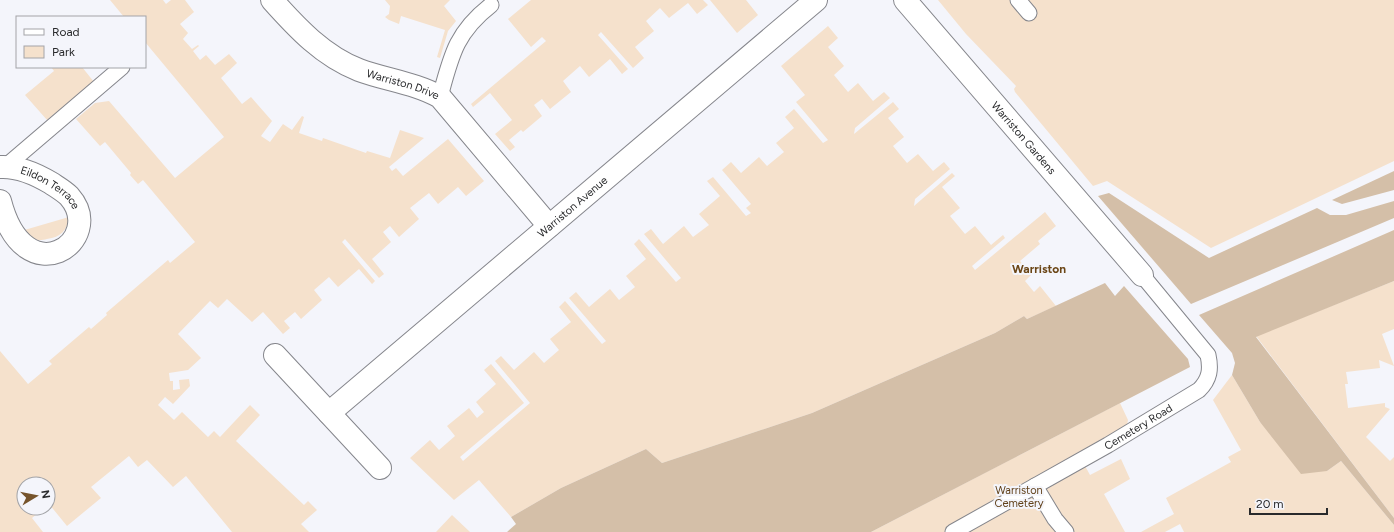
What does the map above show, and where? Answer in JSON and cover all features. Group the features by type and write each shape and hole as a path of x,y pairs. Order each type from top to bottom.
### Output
{"street":[{"name":"Warriston Drive","path":"272,0 301,32 315,44 344,63 358,70 415,86 440,97 549,226"},
{"name":"Warriston Avenue","path":"329,413 816,0"},
{"name":"Warriston Gardens","path":"905,0 1142,275"},
{"name":"Eildon Terrace","path":"0,201 5,218 14,233 25,248 31,251 46,254 60,250 67,247 76,237 78,218 69,196 37,175 18,169 3,167"},
{"path":"274,355 380,468"}],"lane":[{"path":"1018,0 1029,13"},
{"path":"440,97 451,56 460,38 469,25 492,5"},
{"path":"3,167 121,68"},
{"name":"Cemetery Road","path":"953,532 1108,446 1199,390 1205,384 1209,376 1210,366 1208,355 1142,275"},
{"path":"1034,486 1055,519 1066,532"}],"green space":[{"path":"110,0 163,0 166,4 171,0 185,0 194,12 180,24 188,33 183,39 192,49 198,45 199,46 193,51 200,60 206,55 215,65 229,54 237,63 221,78 242,104 251,97 272,121 261,136 270,142 283,124 292,130 302,116 304,117 299,133 322,141 323,138 366,153 367,151 390,158 400,130 424,138 389,167 392,171 396,168 403,176 448,139 484,181 466,196 458,187 438,204 429,193 410,208 419,219 399,237 390,226 383,232 391,242 372,259 384,274 379,278 345,239 342,242 375,281 372,284 359,269 338,287 329,277 314,290 322,300 301,319 295,312 284,321 290,328 283,334 263,312 252,322 227,299 218,308 210,301 178,334 201,358 188,370 169,373 170,381 173,381 173,390 180,389 179,380 189,379 190,386 173,404 165,397 158,405 174,420 182,412 208,437 214,431 220,437 250,405 260,415 236,441 304,505 308,501 317,510 301,524 309,532 232,532 186,476 173,487 147,460 138,467 129,456 91,487 101,498 67,526 56,513 56,476 16,476 16,516 34,516 32,518 43,532 0,532 0,351 28,384 52,364 49,361 89,327 91,329 107,315 106,313 168,260 170,263 195,242 143,180 138,184 130,175 131,173 105,142 100,146 76,119 95,103 109,101 175,178 224,137 146,43 146,16 123,16"},
{"path":"385,0 450,0 444,6 456,21 448,31 440,58 437,57 445,30 401,16 399,24 389,20 385,17 389,14 390,6"},
{"path":"531,0 703,0 708,5 697,14 688,3 669,18 660,8 646,21 654,31 635,47 644,58 633,68 601,32 598,35 628,69 622,74 610,59 589,77 580,66 563,81 571,92 550,109 542,99 534,105 542,116 523,132 521,130 509,140 515,147 510,151 495,134 512,120 490,93 473,107 471,104 546,41 542,37 531,47 508,19"},
{"path":"710,0 746,0 758,15 737,33"},
{"path":"938,0 1394,0 1394,161 1211,248 1107,181 1093,186 1015,92 1014,89 1016,86 966,34"},
{"path":"828,26 838,38 828,47 844,66 834,75 848,92 858,83 873,101 884,92 890,98 855,128 854,134 893,102 899,109 888,118 904,137 893,146 907,163 918,154 933,171 944,162 950,169 915,199 914,206 952,173 955,176 942,187 960,208 950,216 965,234 975,226 991,245 1003,235 1005,238 972,266 975,270 1045,212 1056,226 1038,241 1040,244 1020,261 1031,275 1025,281 1034,292 1040,286 1056,306 1027,319 1024,316 995,333 812,413 662,463 646,449 561,488 511,517 479,480 454,500 410,458 430,440 439,450 455,436 447,426 469,408 477,418 484,412 476,402 496,384 484,370 491,364 524,403 460,457 463,461 530,403 495,361 501,356 514,370 534,352 544,363 559,350 550,339 571,322 559,307 565,301 602,344 606,341 569,298 576,292 589,307 610,289 619,300 635,287 626,276 646,259 634,244 639,239 676,282 681,278 644,234 651,229 663,244 684,226 693,237 709,225 699,214 720,196 707,181 713,177 746,216 751,213 746,208 751,204 722,170 731,162 741,173 759,157 767,166 784,152 776,143 794,128 785,117 794,109 823,143 828,140 796,102 805,95 781,66"},
{"path":"52,68 83,68 94,82 47,120 25,95 54,71"},
{"path":"69,217 65,230 56,237 37,240 21,231"},
{"path":"1394,281 1394,329 1382,334 1394,366 1379,360 1380,368 1346,372 1348,384 1345,384 1348,408 1385,403 1385,407 1390,409 1366,437 1390,461 1394,457 1394,518 1256,336"},
{"path":"1232,375 1260,422 1327,471 1341,461 1394,525 1394,532 1184,532 1180,524 1165,532 1141,532 1174,514 1166,498 1231,462 1228,457 1241,450 1213,400"},
{"name":"Warriston Cemetery","path":"1120,403 1128,420 1127,425 1078,453 1090,475 1121,459 1130,479 1104,494 1125,532 871,532"},
{"path":"452,515 470,532 436,532"}],"shaded area":[{"path":"1394,171 1394,190 1342,204 1332,200"},
{"path":"1109,193 1209,258 1317,208 1330,215 1346,215 1394,201 1394,218 1191,304 1098,196"},
{"path":"1394,230 1394,281 1256,337 1394,518 1394,525 1341,461 1327,471 1301,474 1260,422 1232,375 1235,363 1232,353 1199,315"},
{"path":"1105,283 1115,296 1124,286 1188,359 1190,367 871,532 507,532 516,524 511,517 561,488 646,449 662,463 812,413 995,333 1024,316 1027,319"}],"district":[{"name":"Warriston","path":"1039,269"}]}
